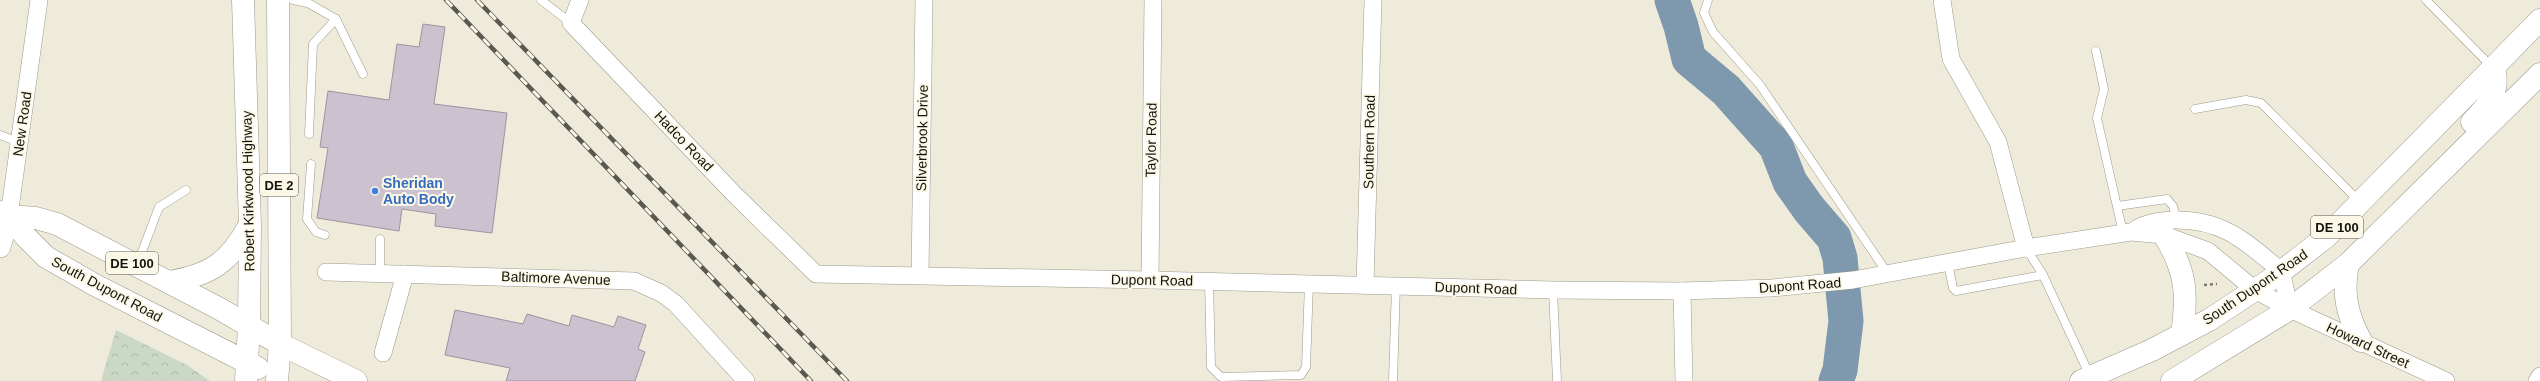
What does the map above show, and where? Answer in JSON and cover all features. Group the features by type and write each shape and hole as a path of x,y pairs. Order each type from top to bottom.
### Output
{"main road":[{"name":"Robert Kirkwood Highway","path":"243,0 250,225 249,326 246,372"},
{"name":"DE 2","path":"278,0 280,380"},
{"name":"South Dupont Road","path":"2086,379 2209,320 2255,290 2326,237 2361,204 2540,20"},
{"path":"2428,184 2448,146 2492,101 2496,76 2494,69"},
{"name":"DE 100","path":"2172,381 2290,309 2348,264 2538,77"},
{"name":"South Dupont Road","path":"5,214 46,257 246,372 280,380"},
{"name":"DE 100","path":"5,214 36,218 57,224 169,282 280,344 356,381"},
{"path":"169,282 187,279 215,268 239,245 250,225"},
{"path":"2171,228 2184,274 2186,294 2182,334"},
{"path":"2348,264 2345,279 2346,305 2361,341"}],"street":[{"name":"New Road","path":"0,247 5,214 20,142 39,0"},
{"path":"571,23 580,0"},
{"name":"Silverbrook Drive","path":"920,275 924,0"},
{"name":"Taylor Road","path":"1150,280 1153,0"},
{"name":"Southern Road","path":"1365,285 1373,0"},
{"path":"1942,0 1951,59 1998,142 2026,248"},
{"name":"Hadco Road","path":"571,23 734,194 816,274"},
{"name":"Dupont Road","path":"816,274 1309,283 1553,290 1682,291 1821,284 1853,280 2026,248 2127,232 2212,224 2230,232 2281,271"},
{"name":"Dupont Road","path":"2171,228 2208,251 2255,290 2290,309"},
{"path":"2281,271 2290,309"},
{"name":"Baltimore Avenue","path":"326,272 634,281 661,293 676,304 746,381"},
{"path":"383,352 405,274"},
{"path":"1682,291 1684,381"},
{"name":"Howard Street","path":"2290,309 2446,381"},
{"path":"2537,381 2540,376"}],"lane":[{"path":"293,0 308,3 336,19 363,74"},
{"path":"541,0 571,23"},
{"path":"1708,0 1704,13 1713,32 1760,85 1888,274"},
{"path":"2426,0 2494,69"},
{"path":"309,134 313,44 336,19"},
{"path":"2096,51 2104,89 2097,118 2117,206 2127,232"},
{"path":"2195,109 2246,100 2261,103 2361,204"},
{"path":"0,135 20,142"},
{"path":"311,164 308,219 316,232 325,235"},
{"path":"136,265 158,207 186,190"},
{"path":"2117,206 2167,198 2174,206 2171,228"},
{"path":"380,239 380,273"},
{"path":"2026,248 2043,275 2086,379"},
{"path":"1948,263 1952,288 1956,291 2043,275"},
{"path":"1209,281 1211,367 1221,376 1301,375 1306,367 1309,283"},
{"path":"1393,381 1396,285"},
{"path":"1553,290 1557,381"}],"path":[{"path":"2200,286 2217,284"}],"green space":[{"path":"116,330 187,365 210,381 101,381"}],"building":[{"path":"423,24 445,27 434,104 507,113 492,233 435,226 436,214 402,209 399,231 317,218 328,148 320,147 328,91 389,100 397,44 419,47"},
{"path":"455,310 523,324 527,314 569,326 572,315 614,327 618,316 646,325 638,349 645,352 635,381 506,381 510,368 445,355"}],"waterway":[{"path":"1672,0 1681,26 1689,59 1726,90 1776,146 1790,182 1809,209 1834,238 1840,258 1846,321 1840,370 1836,381"}],"railway":[{"path":"446,0 811,381"},
{"path":"477,0 847,381"}],"place":[{"name":"Sheridan Auto Body","path":"375,191"}]}
